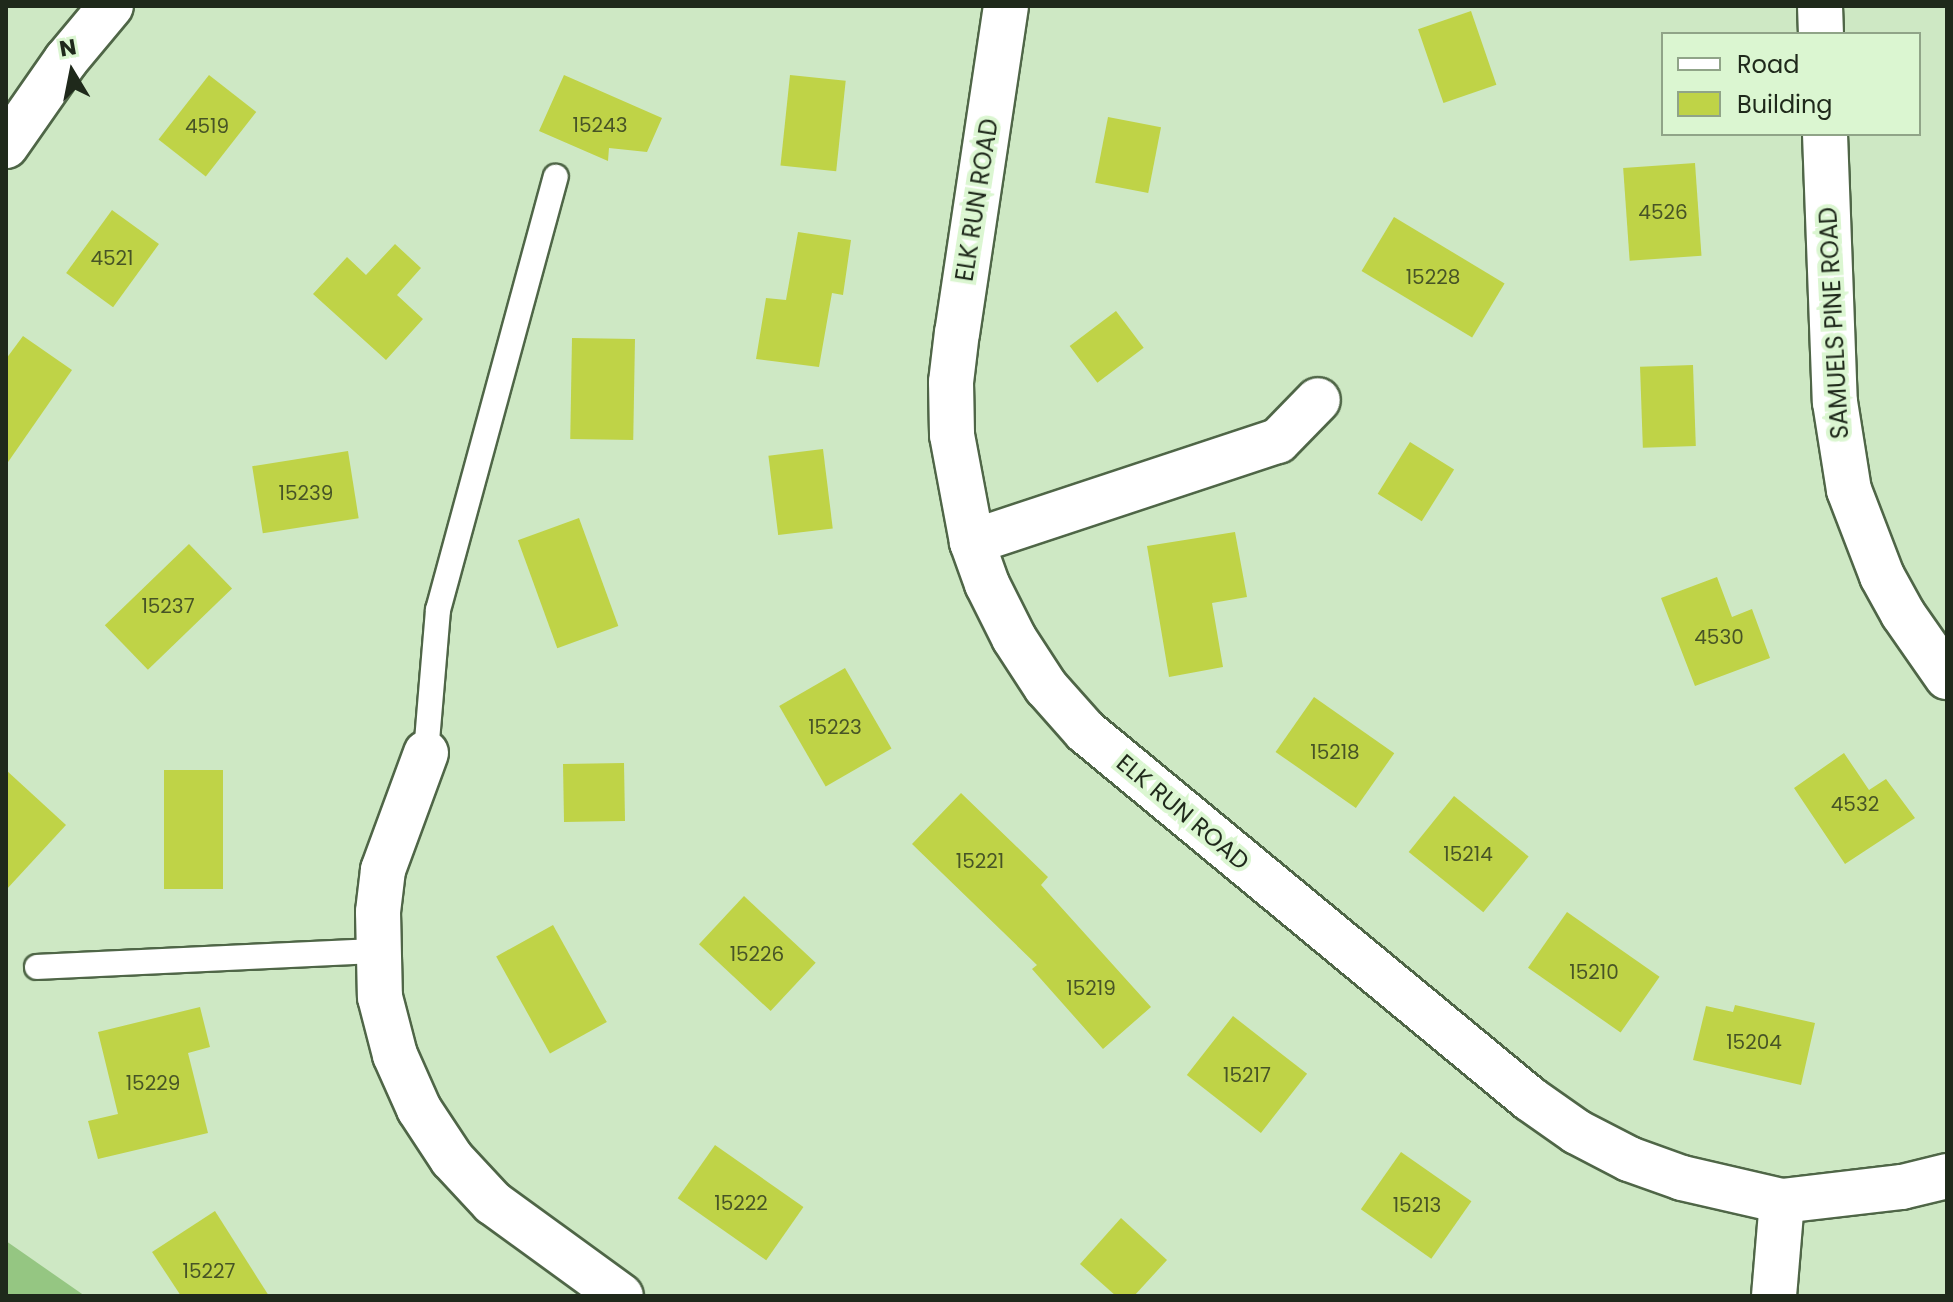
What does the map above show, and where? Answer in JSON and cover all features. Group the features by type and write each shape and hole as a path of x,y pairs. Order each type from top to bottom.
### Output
{"street":[{"path":"6,146 66,60 111,6"},
{"name":"ELK RUN ROAD","path":"1006,6 951,382 955,462 972,542 987,584 1014,638 1046,687 1085,731 1530,1099 1577,1132 1629,1159 1682,1178 1782,1201 1902,1187 1947,1176"},
{"path":"1820,6 1821,32"},
{"name":"SAMUELS PINE ROAD","path":"1825,136 1835,402 1849,490 1882,576 1903,614 1947,677"},
{"path":"972,542 1278,441 1318,400"},
{"path":"426,753 383,870 378,912 380,997 395,1055 419,1109 452,1159 493,1203 621,1296"},
{"path":"1774,1296 1782,1201"}],"lane":[{"path":"426,753 438,610 556,177"},
{"path":"37,967 379,951"}],"green space":[{"path":"6,1241 85,1296 6,1296"}],"building":[{"path":"1471,11 1496,85 1443,103 1418,29"},
{"path":"209,75 256,112 206,177 159,140"},
{"path":"564,75 662,118 647,152 609,148 608,161 539,131"},
{"path":"790,75 846,81 836,171 780,166"},
{"path":"1108,117 1161,127 1148,193 1095,183"},
{"path":"1695,163 1701,256 1630,261 1623,168"},
{"path":"112,210 159,244 113,307 66,273"},
{"path":"1394,217 1505,283 1472,337 1362,271"},
{"path":"798,232 851,240 843,295 832,293 819,367 756,359 766,298 786,300"},
{"path":"395,244 421,268 397,295 423,319 386,360 313,294 347,257 366,275"},
{"path":"1116,311 1144,348 1097,383 1070,346"},
{"path":"23,336 72,370 6,465 6,359"},
{"path":"572,338 635,339 633,440 570,439"},
{"path":"1693,365 1696,446 1643,448 1640,367"},
{"path":"1410,442 1454,470 1422,521 1378,494"},
{"path":"823,449 833,528 778,535 768,456"},
{"path":"348,451 359,518 263,533 252,466"},
{"path":"579,518 618,626 557,648 518,540"},
{"path":"1235,532 1247,597 1212,603 1223,667 1169,677 1147,546"},
{"path":"189,544 232,589 148,670 105,625"},
{"path":"1717,577 1732,617 1752,609 1770,658 1695,686 1661,598"},
{"path":"845,668 892,749 826,787 779,706"},
{"path":"1314,697 1394,753 1356,808 1276,752"},
{"path":"1844,753 1869,790 1886,779 1915,818 1845,864 1794,788"},
{"path":"624,763 625,821 564,822 563,764"},
{"path":"6,770 66,825 6,890"},
{"path":"164,770 223,770 223,889 164,889"},
{"path":"961,793 1048,877 1041,885 1151,1007 1103,1049 1032,969 1037,965 912,844"},
{"path":"1454,796 1529,856 1483,912 1409,852"},
{"path":"744,896 816,963 771,1011 699,944"},
{"path":"1567,912 1660,977 1621,1033 1528,968"},
{"path":"553,925 607,1022 550,1054 496,957"},
{"path":"1735,1005 1815,1023 1801,1085 1693,1060 1706,1006 1733,1012"},
{"path":"200,1007 210,1047 188,1053 208,1133 98,1159 88,1121 118,1114 98,1032"},
{"path":"1233,1016 1307,1074 1261,1133 1187,1075"},
{"path":"715,1145 803,1207 766,1260 678,1198"},
{"path":"1401,1152 1471,1201 1431,1259 1361,1209"},
{"path":"215,1211 269,1296 181,1296 152,1252"},
{"path":"1121,1218 1167,1260 1134,1296 1116,1296 1080,1264"}]}
